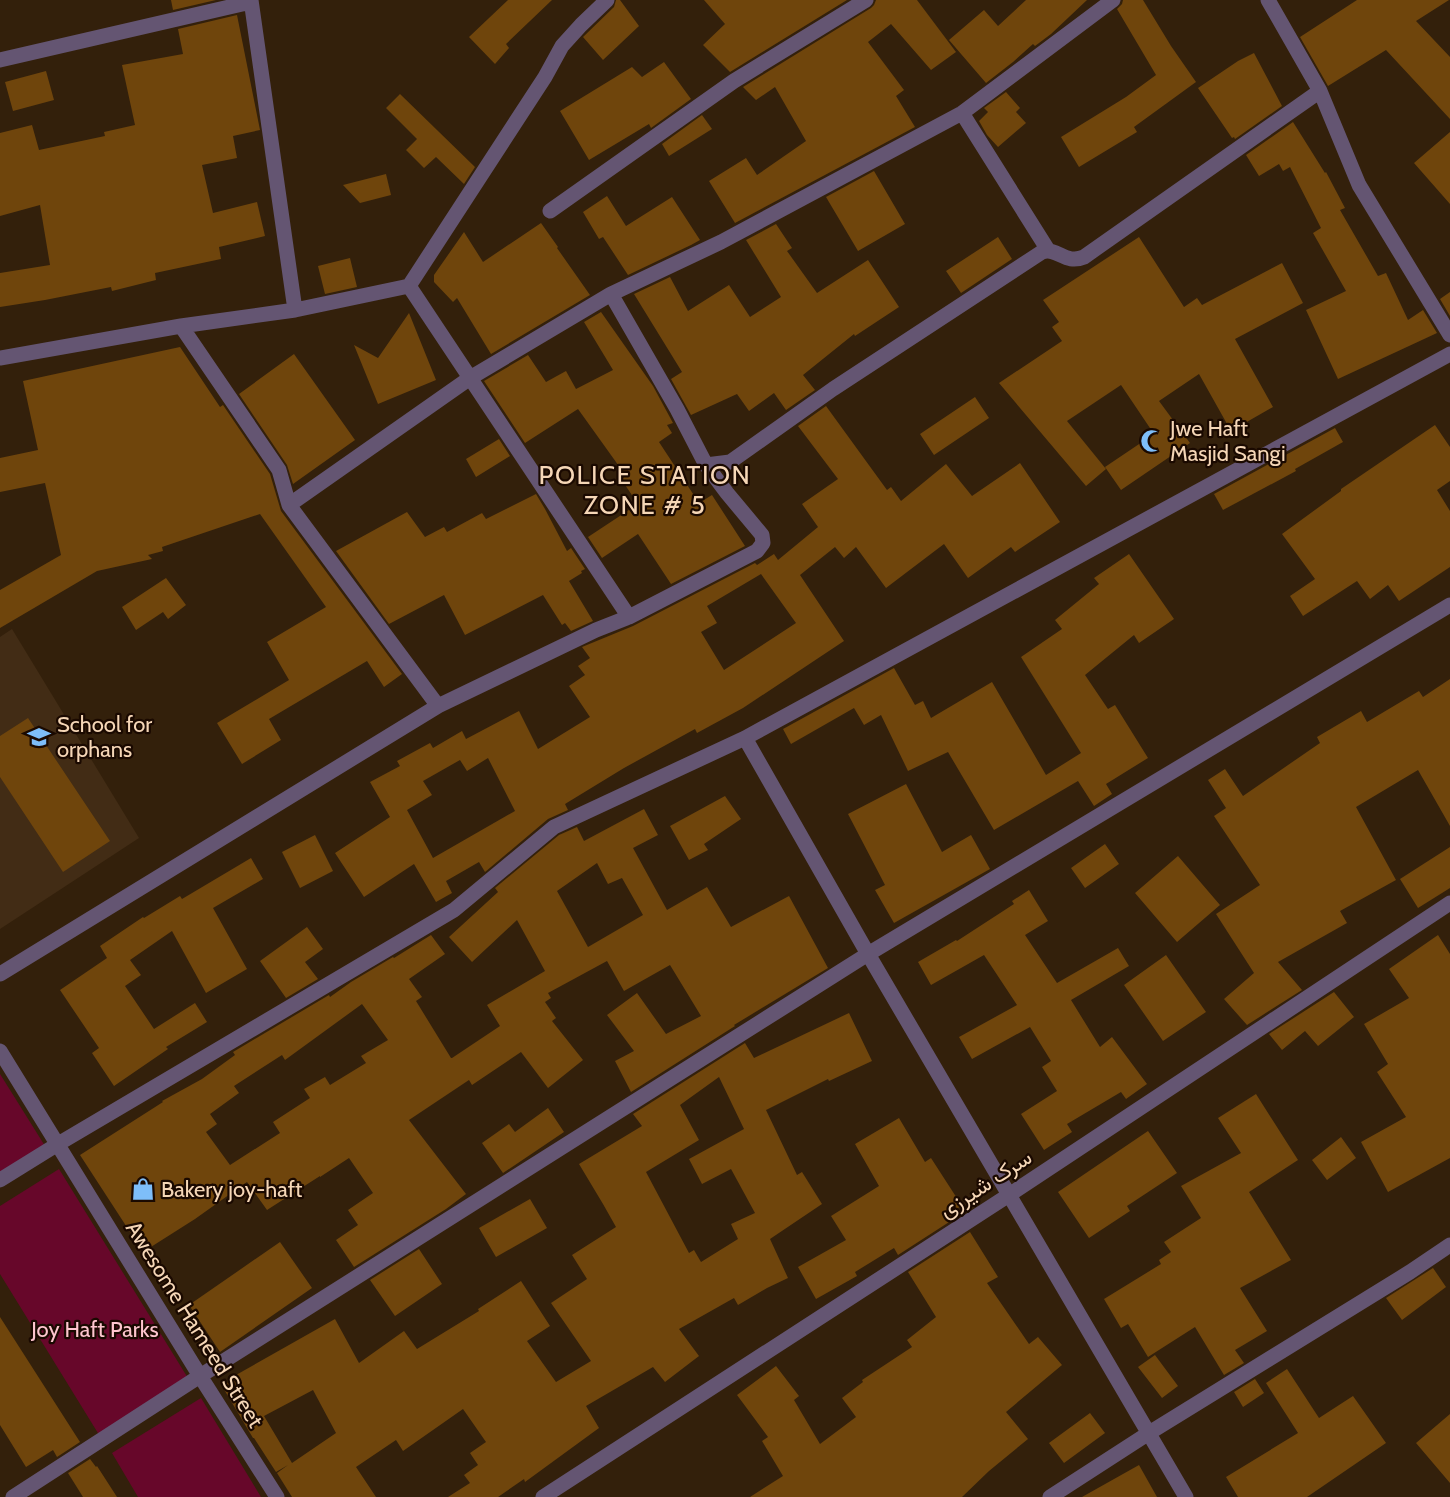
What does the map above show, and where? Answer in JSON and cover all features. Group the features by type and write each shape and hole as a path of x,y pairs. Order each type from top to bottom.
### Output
{"street":[{"path":"0,358 181,326 295,310 408,286 545,77 562,46 608,0"},
{"path":"550,211 734,81 866,0"},
{"path":"289,505 470,378 611,294 721,242 962,112 1113,0"},
{"path":"1268,0 1320,91 1359,185 1450,335"},
{"path":"0,60 251,1 295,310"},
{"path":"962,112 1048,250 1071,260 1084,257 1320,91"},
{"path":"706,465 730,462 833,389 1048,250"},
{"path":"408,286 628,617"},
{"path":"0,974 438,706 596,630 628,617 757,551 763,543 762,535 706,465 677,409 611,294"},
{"path":"181,326 279,470 289,505 438,706"},
{"path":"0,1180 454,910 554,826 745,738 1450,354"},
{"path":"13,1497 200,1376 868,954 1450,605"},
{"path":"745,738 868,954 1186,1497"},
{"name":"سرک شیرزی","path":"543,1497 1009,1195 1450,903"},
{"name":"Awesome Hameed Street","path":"0,1051 277,1497"},
{"path":"1050,1497 1450,1245"}],"shaded area":[{"name":"School for orphans","path":"12,629 139,838 0,929 0,637"}],"green space":[{"path":"0,1074 45,1146 0,1174"},
{"name":"Joy Haft Parks","path":"59,1169 191,1383 101,1438 0,1274 0,1206"},
{"path":"201,1398 261,1497 138,1497 112,1453"}],"building":[{"path":"171,0 216,0 173,10"},
{"path":"508,0 552,0 506,44 509,48 495,64 469,37"},
{"path":"616,0 620,0 639,26 603,60 583,37 614,7"},
{"path":"704,0 847,0 730,72 703,45 725,24"},
{"path":"876,0 917,0 956,52 931,70 891,24 868,42 904,90 896,96 915,127 735,223 709,181 746,158 757,175 806,141 775,87 756,100 743,87 871,8"},
{"path":"1026,0 1087,0 1051,34 1035,46 1033,44 986,83 949,40 984,10 998,26"},
{"path":"1123,0 1143,0 1196,82 1134,127 1137,132 1079,167 1061,137 1126,97 1156,75 1117,9"},
{"path":"1357,0 1449,0 1416,21 1450,57 1450,119 1386,50 1328,86 1300,37"},
{"path":"237,15 260,130 233,136 237,158 202,165 213,213 257,202 265,236 219,247 221,259 155,273 156,280 112,291 111,287 0,307 0,273 50,265 40,205 0,216 0,133 32,125 39,150 105,136 104,132 135,125 122,65 183,54 178,29"},
{"path":"1254,53 1282,106 1235,139 1232,138 1198,88"},
{"path":"664,62 691,99 651,128 649,124 589,160 560,111 632,67 642,77"},
{"path":"46,71 54,100 13,111 5,82"},
{"path":"1006,92 1020,108 1016,112 1026,123 998,147 987,135 979,121 988,112 984,108"},
{"path":"400,94 475,167 464,184 436,157 424,168 406,150 417,139 386,108"},
{"path":"702,115 712,129 669,156 662,144"},
{"path":"1293,122 1326,172 1345,208 1340,210 1378,276 1386,273 1408,320 1423,310 1437,333 1338,379 1306,310 1346,291 1313,233 1321,228 1290,167 1283,171 1279,164 1259,176 1246,155"},
{"path":"1450,132 1450,204 1414,163"},
{"path":"874,171 905,224 858,251 826,197"},
{"path":"386,174 391,195 360,203 343,185"},
{"path":"607,196 626,226 672,197 700,240 628,275 603,237 599,239 583,212"},
{"path":"541,223 590,295 491,354 457,298 453,302 434,282 434,275 464,232 483,262"},
{"path":"776,224 792,248 787,251 817,293 868,260 899,307 855,336 854,334 803,375 815,390 786,410 774,393 749,411 737,394 691,415 671,379 682,372 634,294 670,277 688,311 729,285 750,317 781,297 746,240"},
{"path":"998,237 1012,259 961,293 946,271"},
{"path":"1139,237 1184,307 1197,298 1202,305 1282,263 1303,303 1235,339 1273,407 1231,431 1199,374 1159,401 1190,443 1121,490 1105,467 1154,434 1121,385 1067,421 1106,469 1086,486 999,383 1062,341 1052,327 1059,322 1043,300"},
{"path":"350,258 357,287 325,294 318,266"},
{"path":"1450,292 1450,316 1440,299"},
{"path":"601,312 653,386 673,423 667,425 672,433 659,442 699,503 712,495 745,546 671,584 638,534 602,558 588,537 638,504 621,479 626,476 578,409 525,443 484,381 528,355 546,382 566,371 576,389 613,370 584,322"},
{"path":"409,313 436,380 378,404 354,345 378,358"},
{"path":"180,347 220,407 223,405 270,474 281,511 402,674 384,687 367,661 269,719 281,740 242,764 217,723 289,680 267,642 326,607 260,514 162,547 163,551 148,555 152,559 97,571 0,628 0,590 61,555 45,483 0,492 0,458 38,450 23,381"},
{"path":"294,354 355,440 293,484 287,465 239,394"},
{"path":"975,397 989,418 934,455 920,434"},
{"path":"826,406 887,490 891,487 901,501 946,464 972,496 1020,463 1060,522 1015,552 1011,547 968,578 944,544 886,588 856,547 844,558 835,547 800,575 844,641 743,708 697,733 695,729 565,804 568,810 548,819 485,872 479,862 446,881 452,893 436,902 414,864 364,897 335,853 390,817 370,782 400,766 397,761 430,743 433,748 462,731 466,739 519,711 538,749 590,717 569,686 585,675 578,666 590,658 582,647 633,626 755,563 757,565 774,554 778,560 818,527 802,504 838,479 798,426","holes":["761,574 796,623 724,670 701,632 717,623 707,606","488,758 515,811 433,858 407,810 432,795 423,781 460,760 467,771"]},
{"path":"1435,425 1450,447 1450,481 1437,490 1450,511 1450,567 1399,601 1388,585 1370,599 1357,581 1303,616 1290,596 1315,579 1282,534 1341,489"},
{"path":"1335,428 1343,442 1295,469 1296,471 1223,510 1214,494"},
{"path":"499,439 510,456 476,477 466,459"},
{"path":"536,494 567,551 571,548 585,569 569,581 593,621 571,631 565,623 562,625 543,595 465,635 444,595 389,624 336,551 407,512 425,537 444,527 447,532 482,513 486,519"},
{"path":"1129,554 1174,619 1139,643 1134,635 1085,675 1108,709 1115,705 1148,758 1106,784 1112,794 1094,806 1078,781 994,830 948,752 908,771 881,715 864,725 854,708 791,744 783,729 894,668 915,705 923,701 931,718 992,682 1046,775 1081,753 1021,657 1062,629 1055,620 1099,584 1094,578"},
{"path":"166,578 186,605 168,619 163,612 136,630 122,607"},
{"path":"1450,679 1450,826 1418,770 1356,807 1396,880 1340,911 1347,923 1278,962 1302,990 1247,1025 1224,999 1254,973 1216,914 1260,885 1214,816 1226,808 1208,780 1225,769 1243,796 1320,743 1317,737 1361,711 1367,722 1419,691 1423,697"},
{"path":"28,718 110,841 63,872 0,777 0,736"},
{"path":"906,784 942,852 971,835 990,869 894,923 875,890 885,885 848,814"},
{"path":"725,796 741,819 704,844 708,850 689,860 670,826"},
{"path":"644,809 658,835 633,848 667,910 707,887 731,927 789,896 828,968 734,1025 631,1092 615,1061 634,1051 607,1015 637,993 666,1034 701,1016 670,965 624,991 607,961 548,993 551,998 545,1002 556,1018 552,1021 583,1060 548,1088 521,1052 472,1085 469,1080 409,1120 466,1194 354,1267 336,1240 358,1225 348,1210 373,1193 349,1158 267,1210 247,1182 143,1252 80,1155 162,1101 202,1079 235,1055 233,1052 329,995 330,997 431,935 445,954 409,979 422,997 416,1001 452,1058 500,1026 487,1005 545,971 517,920 472,962 449,937 498,892 495,888 559,835 577,827 584,841","holes":["597,863 608,884 622,878 643,915 588,947 557,891","362,1004 388,1040 361,1056 366,1063 330,1085 325,1077 304,1089 310,1098 273,1122 280,1133 230,1165 206,1132 217,1124 210,1114 239,1093 234,1086 282,1055 285,1060"]},
{"path":"315,835 333,871 300,888 282,852"},
{"path":"1105,844 1119,864 1085,888 1071,868"},
{"path":"1450,847 1450,888 1418,908 1400,879"},
{"path":"1178,856 1220,905 1177,942 1135,893"},
{"path":"251,858 263,879 213,908 247,969 206,993 172,931 130,960 141,975 125,986 154,1029 195,1003 207,1022 166,1047 168,1049 114,1086 92,1053 99,1048 60,990 107,958 100,946 143,917 180,896 182,899"},
{"path":"1029,890 1048,921 1025,935 1057,983 1118,948 1129,966 1071,1000 1100,1047 1112,1037 1147,1084 1126,1099 1121,1092 1067,1124 1072,1132 1044,1150 1021,1114 1057,1091 1042,1067 1051,1061 1030,1027 972,1059 959,1037 1017,1005 984,955 931,985 918,962 957,941 1014,904 1012,901"},
{"path":"307,927 323,949 305,962 318,979 286,998 260,961"},
{"path":"1438,935 1450,954 1450,1158 1388,1192 1361,1142 1406,1117 1377,1072 1388,1064 1364,1024 1409,998 1389,969"},
{"path":"1166,955 1206,1012 1163,1041 1124,985"},
{"path":"1334,992 1354,1017 1318,1046 1305,1031 1282,1050 1269,1034"},
{"path":"849,1013 872,1061 829,1081 828,1079 766,1110 797,1175 802,1172 822,1204 770,1239 788,1278 738,1305 734,1298 679,1329 699,1356 665,1382 653,1367 586,1406 599,1428 525,1482 524,1479 498,1497 448,1497 470,1483 464,1475 478,1465 470,1453 486,1442 463,1409 403,1451 396,1440 356,1467 376,1497 292,1497 277,1473 288,1465 276,1472 222,1386 238,1377 236,1375 335,1319 359,1363 404,1331 417,1349 479,1311 478,1309 521,1281 550,1326 527,1341 556,1382 591,1361 551,1303 587,1279 572,1255 616,1227 579,1164 642,1126 633,1114 745,1043 754,1058","holes":["719,1077 744,1129 689,1159 702,1184 731,1169 755,1213 731,1224 738,1239 701,1262 694,1250 689,1253 646,1172 699,1140 680,1105","313,1390 336,1433 292,1463 264,1416"]},
{"path":"1256,1094 1298,1160 1249,1192 1291,1260 1240,1288 1267,1331 1235,1350 1244,1363 1224,1375 1195,1327 1148,1357 1128,1324 1121,1328 1104,1299 1161,1264 1159,1260 1171,1252 1164,1242 1201,1218 1181,1186 1241,1153 1218,1118"},
{"path":"548,1108 564,1132 503,1173 482,1143 509,1124 515,1132"},
{"path":"899,1118 925,1162 931,1158 962,1206 956,1209 960,1215 898,1255 894,1248 855,1272 857,1276 816,1299 798,1267 846,1240 831,1216 879,1186 855,1144"},
{"path":"1148,1131 1177,1173 1127,1206 1130,1211 1089,1238 1058,1192"},
{"path":"1341,1137 1356,1158 1327,1180 1312,1160"},
{"path":"530,1199 547,1228 496,1257 479,1228"},
{"path":"970,1232 998,1277 987,1283 1029,1344 1038,1337 1062,1365 1006,1412 1028,1439 962,1497 750,1497 783,1476 762,1441 768,1437 737,1395 776,1366 799,1396 794,1400 820,1444 856,1417 842,1398 863,1382 862,1380 912,1347 907,1340 936,1317 908,1272"},
{"path":"280,1242 312,1288 220,1352 189,1305"},
{"path":"419,1249 442,1284 395,1316 370,1280"},
{"path":"1433,1268 1446,1287 1402,1320 1386,1298"},
{"path":"0,1317 80,1442 57,1457 53,1450 26,1467 0,1425"},
{"path":"1155,1355 1178,1386 1162,1398 1138,1367"},
{"path":"1287,1369 1319,1418 1353,1396 1386,1443 1307,1497 1238,1497 1226,1477 1298,1433 1266,1383"},
{"path":"1255,1379 1264,1393 1243,1407 1234,1392"},
{"path":"1090,1413 1105,1433 1064,1463 1049,1443"},
{"path":"1450,1414 1450,1483 1416,1443"},
{"path":"90,1459 117,1497 83,1497 68,1473"},
{"path":"1139,1465 1157,1497 1082,1497"}],"place":[{"name":"Jwe Haft Masjid Sangi","path":"1152,441"},
{"name":"School for orphans","path":"39,737"},
{"name":"Bakery joy-haft","path":"143,1189"}],"district":[{"name":"POLICE STATION ZONE # 5","path":"645,490"}]}
